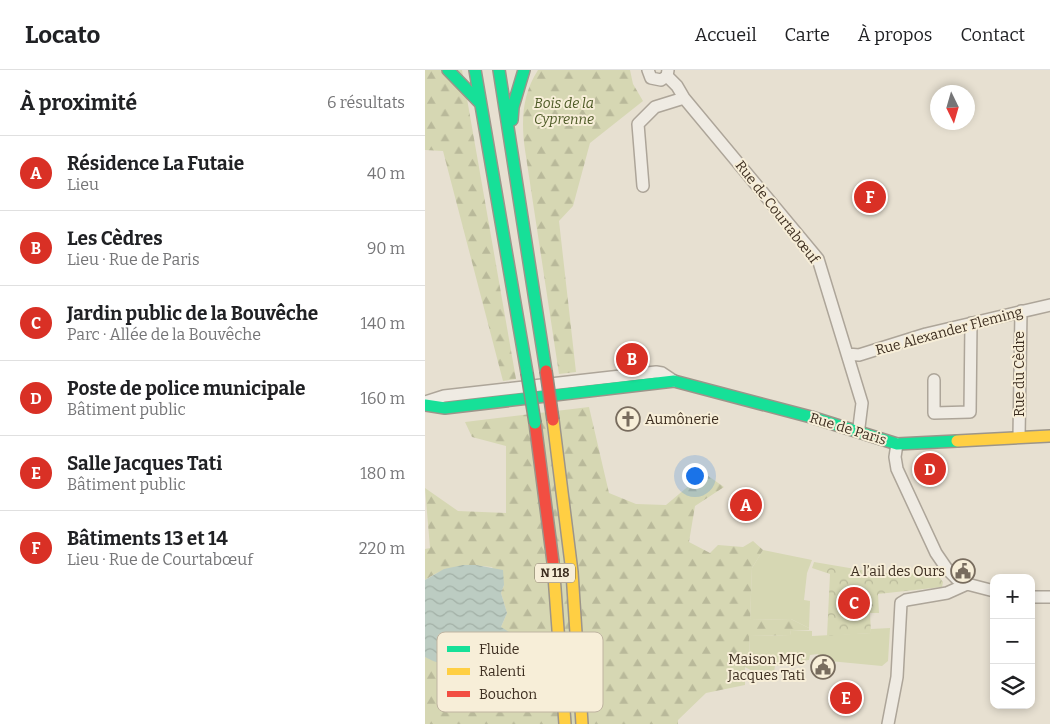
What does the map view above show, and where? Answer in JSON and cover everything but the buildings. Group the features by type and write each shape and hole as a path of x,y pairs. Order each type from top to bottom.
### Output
{"main road":[{"path":"448,70 479,102"},
{"name":"N 118","path":"475,70 535,423 551,536 560,632"},
{"name":"N 118","path":"499,70 563,490 574,589 577,632"},
{"path":"510,140 513,107 524,70"},
{"name":"Rue de Paris","path":"425,404 445,408 674,381 811,417 897,444"},
{"path":"897,444 1050,436"}],"street":[{"name":"Rue de Courtabœuf","path":"648,70 651,78 655,80 661,80 668,73 685,98 818,259 862,404 859,427"},
{"path":"643,186 638,124 655,107 685,98"},
{"name":"Rue Alexander Fleming","path":"847,354 859,355 926,334 1050,305"},
{"name":"Rue du Cèdre","path":"1019,437 1021,312"},
{"path":"933,380 934,413 970,412 971,323"},
{"name":"Rue de Paris","path":"897,444 895,457 897,469 936,554 957,579 967,584 990,589"},
{"path":"888,724 897,677 901,603 906,600 947,593 967,584"},
{"path":"1035,593 1049,598"},
{"path":"1035,597 1049,598"}],"green space":[{"path":"425,70 462,70 516,379 503,381 443,151 425,150"},
{"name":"Bois de la Cyprenne","path":"538,70 630,70 633,84 643,101 590,143 573,206 559,221 576,372 559,374 524,139 524,108 529,89"},
{"path":"589,407 609,493 636,504 666,505 704,473 724,487 695,506 689,542 710,553 718,545 743,547 753,541 763,550 752,568 750,620 791,619 809,628 809,630 791,630 790,635 749,636 750,663 745,667 745,685 706,693 678,720 678,724 425,724 425,657 437,659 437,712 603,712 603,632 503,632 501,627 507,613 501,593 504,585 492,567 457,567 441,571 425,580 425,549 430,548 425,488 458,511 506,513 506,446 472,437 465,422"},
{"path":"763,550 812,560 807,573 804,600 810,601 809,628 791,619 750,620 752,568"},
{"path":"814,562 879,573 936,573 943,582 942,587 878,594 879,613 870,613 871,633 827,636 830,574 812,568"},
{"path":"890,628 888,661 882,666 819,660 818,654 810,655 809,660 801,661 801,655 793,655 793,661 781,662 781,666 775,665 773,682 745,667 746,658 750,663 749,636 790,635 791,630 812,631 812,636 871,633 871,629"}],"water":[{"path":"463,565 476,565 503,570 504,585 501,593 507,613 501,627 509,632 437,632 437,662 425,657 425,580 444,569"}],"traffic: fast":[{"path":"448,70 479,102"},
{"path":"475,70 527,373"},
{"path":"499,70 546,371"},
{"path":"512,120 513,107 524,70"},
{"path":"527,373 535,423"},
{"path":"425,405 445,408 674,381 811,417 897,444 957,441"}],"traffic: slow":[{"path":"553,420 572,572 576,632"},
{"path":"957,441 1050,436"},
{"path":"553,562 558,632"},
{"path":"564,712 565,724"},
{"path":"581,712 582,724"}],"traffic: jam":[{"path":"546,371 553,420"},
{"path":"535,423 553,562"}],"place":[{"name":"Bâtiments 13 et 14","path":"870,197"},
{"name":"Les Cèdres","path":"632,359"},
{"name":"Aumônerie","path":"628,419"},
{"name":"Poste de police municipale","path":"930,469"},
{"name":"Résidence La Futaie","path":"746,505"},
{"name":"A l’ail des Ours","path":"963,571"},
{"name":"Jardin public de la Bouvêche","path":"854,603"},
{"name":"Maison MJC Jacques Tati","path":"823,667"},
{"name":"Salle Jacques Tati","path":"846,698"}]}
